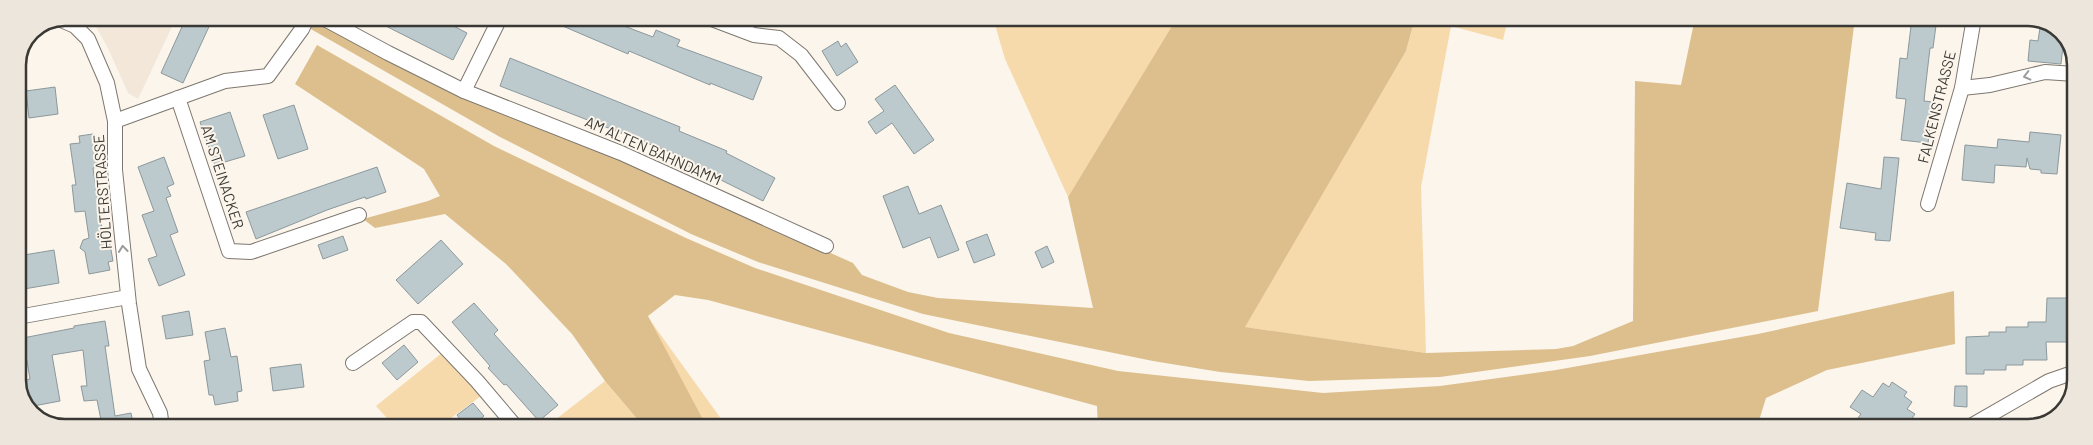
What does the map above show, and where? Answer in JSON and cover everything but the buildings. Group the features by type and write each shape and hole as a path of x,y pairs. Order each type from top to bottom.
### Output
{"street":[{"path":"75,26 88,39 107,83 115,121"},
{"name":"HÖLTERSTRASSE","path":"161,419 139,369 128,297 115,170 115,121 225,81 268,76 303,26"},
{"path":"338,26 464,91 496,26"},
{"path":"730,26 754,35 779,38 801,55 838,103"},
{"name":"FALKENSTRASSE","path":"1928,204 1962,88 1973,26"},
{"path":"1962,88 1990,86 2045,72 2067,71"},
{"name":"AM ALTEN BAHNDAMM","path":"464,91 621,153 826,246"},
{"name":"AM STEINACKER","path":"178,98 229,251 251,252 359,215"},
{"path":"26,316 128,297"},
{"path":"354,363 413,322 421,322 478,380 510,419"},
{"path":"1984,419 2049,381 2067,375"}],"shaded area":[{"path":"96,26 172,26 138,99 128,93 108,48"},
{"path":"310,26 329,26 386,55 853,263 862,275 908,292 938,298 1093,308 1068,197 1172,26 1413,26 1406,51 1245,327 1426,353 1556,349 1573,346 1633,321 1635,81 1681,85 1693,26 1854,26 1818,311 1590,356 1440,377 1309,381 1220,372 1153,361 923,314 758,262 691,234 500,137 309,28"},
{"path":"995,26 1173,26 1068,197 1005,59"},
{"path":"1413,26 1451,26 1421,187 1426,353 1244,327 1406,51"},
{"path":"1451,26 1506,26 1503,40"},
{"path":"317,45 494,146 686,238 755,268 949,333 1118,371 1323,393 1440,386 1556,370 1758,334 1954,291 1955,344 1827,370 1766,398 1759,419 1098,419 1097,406 708,300 675,295 648,316 703,419 637,419 605,381 572,334 506,264 445,214 375,228 363,219 440,196 424,169 295,84"},
{"path":"647,316 721,419 703,419"},
{"path":"442,353 481,396 452,419 388,419 376,406"},
{"path":"605,381 637,419 556,419"}]}
